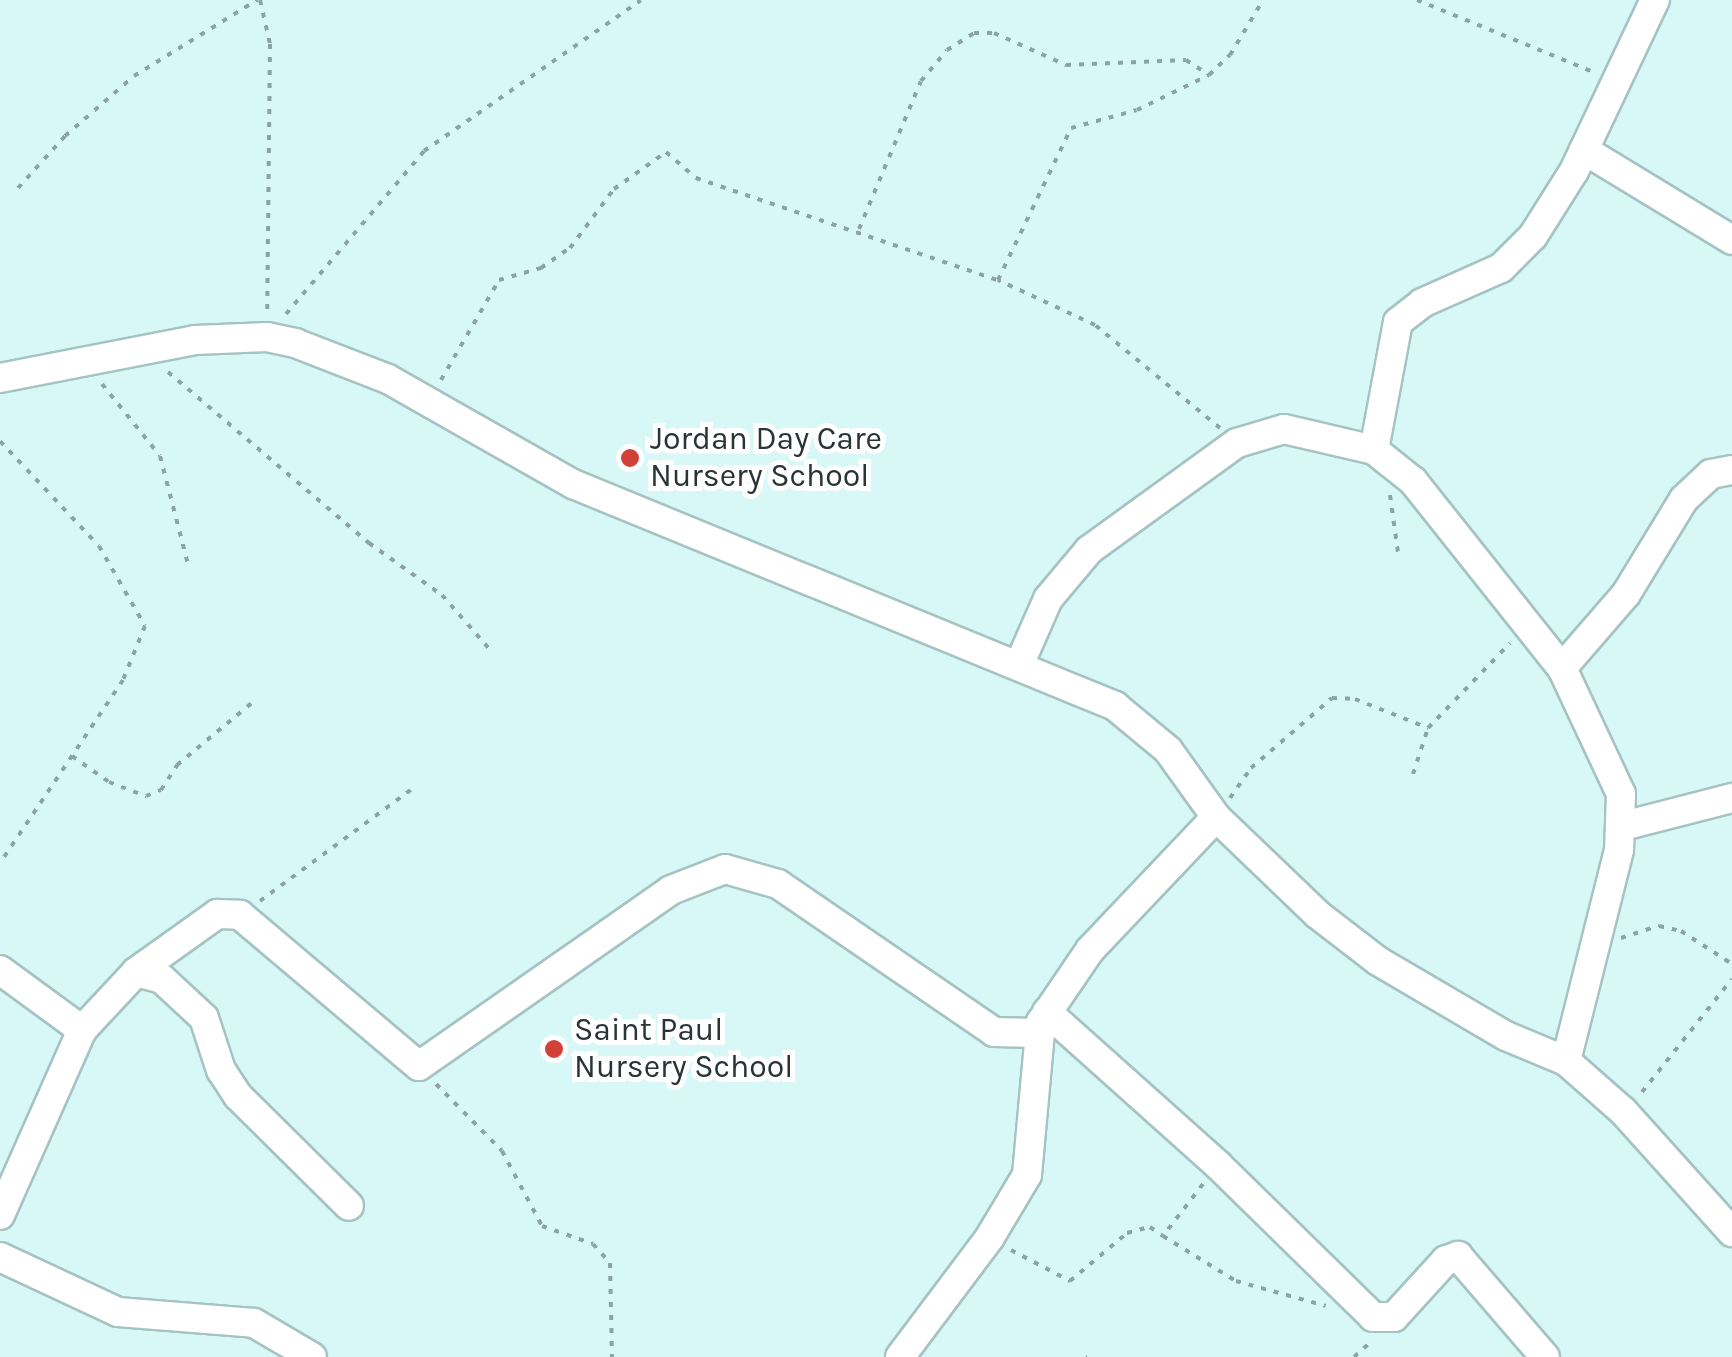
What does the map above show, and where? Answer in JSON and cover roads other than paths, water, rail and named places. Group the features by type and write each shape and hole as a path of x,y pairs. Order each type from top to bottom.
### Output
{"street":[{"path":"1380,453 1398,322 1510,260 1554,208 1655,0"},
{"path":"1584,150 1732,240"},
{"path":"0,378 149,347 267,337 346,361 429,402 572,484 1115,706 1146,728 1216,818 1347,940 1492,1028 1566,1061 1624,1111 1732,1232"},
{"path":"1018,665 1048,599 1090,550 1237,443 1284,429 1380,453 1434,505 1562,668 1614,772 1623,826 1566,1061"},
{"path":"1562,668 1626,594 1684,499 1711,474 1732,470"},
{"path":"1623,826 1732,798"},
{"path":"900,1357 990,1237 1032,1155 1042,1023 1152,878 1216,818"},
{"path":"0,1215 82,1030 136,972 217,914 240,915 419,1066 670,890 724,869 778,884 994,1032 1042,1023 1218,1164 1373,1317 1390,1320 1446,1260 1458,1256 1534,1353"},
{"path":"0,970 82,1030"},
{"path":"136,972 162,979 204,1018 221,1070 238,1096 349,1206"},
{"path":"0,1257 104,1308 158,1320 254,1323 312,1357"}],"place":[{"name":"Jordan Day Care Nursery School","path":"630,458"},
{"name":"Saint Paul Nursery School","path":"554,1049"}]}
